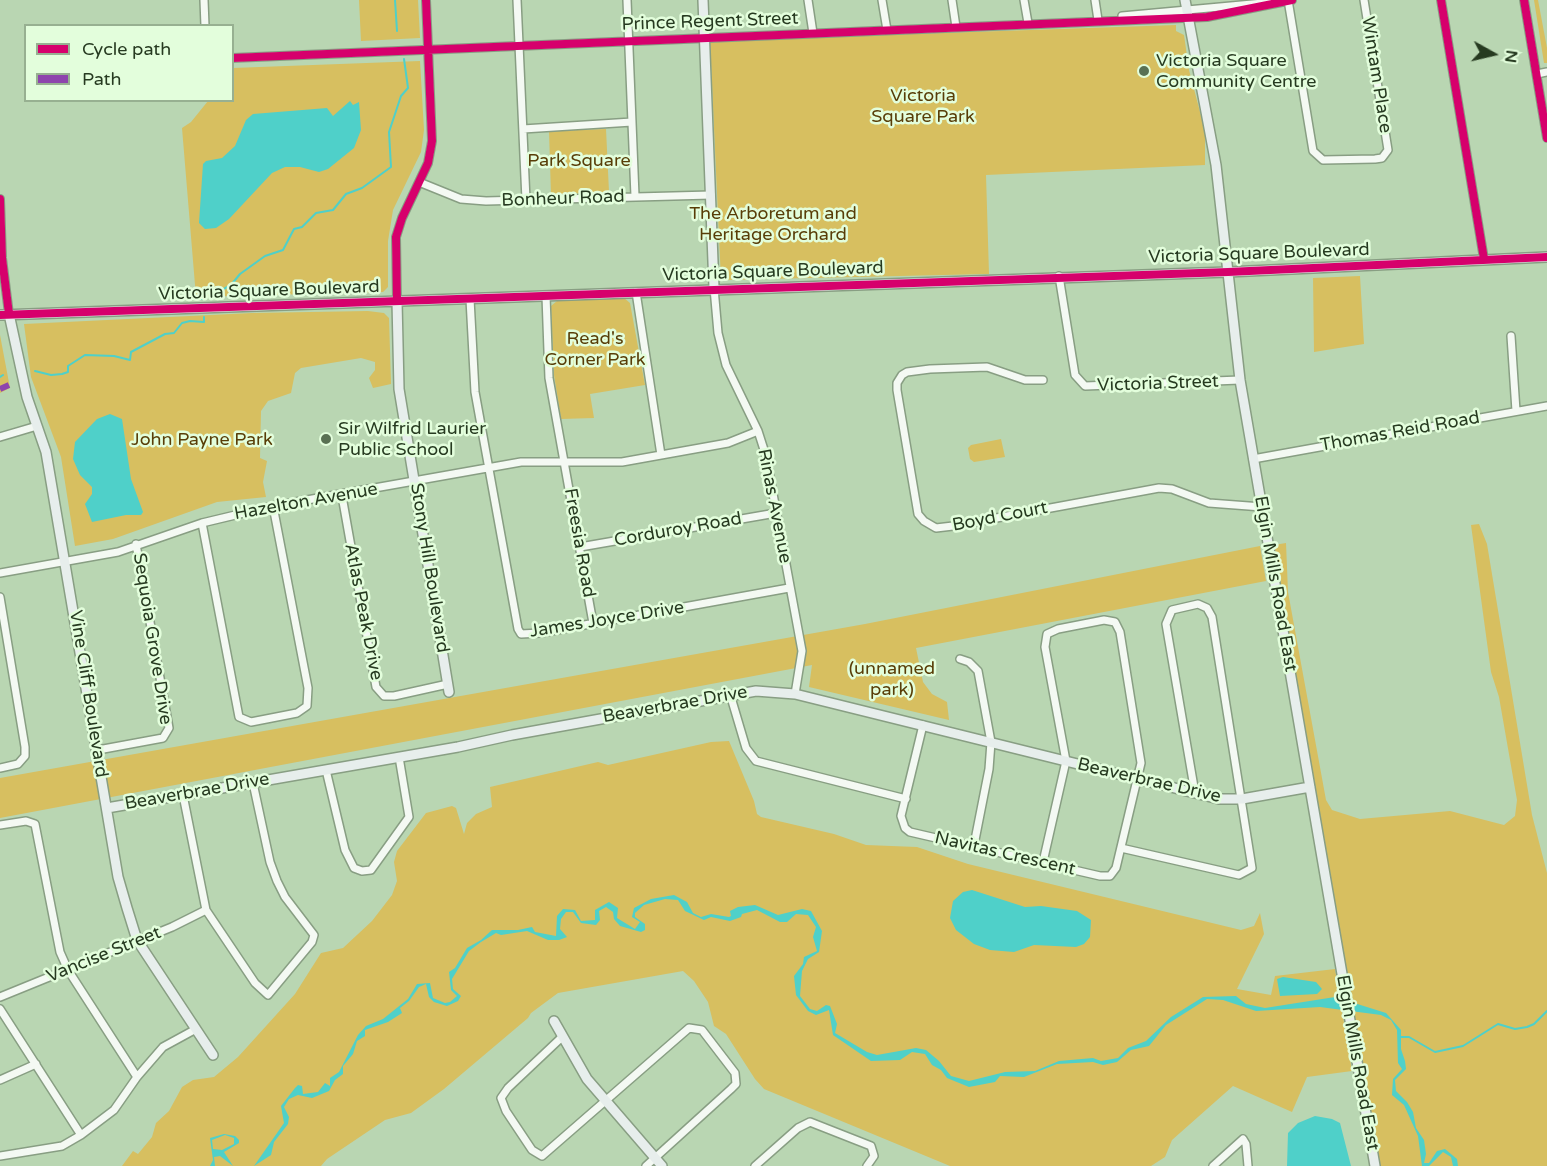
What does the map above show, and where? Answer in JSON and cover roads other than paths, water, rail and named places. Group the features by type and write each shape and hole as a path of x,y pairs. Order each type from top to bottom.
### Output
{"street":[{"path":"204,0 205,24"},
{"path":"397,301 396,237 428,163 432,141 426,0"},
{"path":"517,0 526,200"},
{"path":"627,0 636,196"},
{"path":"703,0 714,288"},
{"path":"808,0 813,33"},
{"path":"882,0 887,30"},
{"path":"952,0 956,27"},
{"path":"1024,0 1028,23"},
{"path":"1095,0 1102,20"},
{"name":"Elgin Mills Road East","path":"1185,0 1216,165 1240,380 1375,1166"},
{"name":"Prince Regent Street","path":"234,58 1102,20 1138,14 1188,14 1264,1 1290,0"},
{"name":"Wintam Place","path":"1290,0 1316,156 1323,160 1382,158 1388,150 1364,0"},
{"path":"1441,0 1484,259"},
{"path":"1524,0 1547,138"},
{"path":"1537,74 1547,72"},
{"path":"523,129 632,122"},
{"name":"Bonheur Road","path":"419,182 461,199 486,201 711,195"},
{"path":"0,199 4,315"},
{"name":"Victoria Square Boulevard","path":"4,315 714,288 1228,272 1547,256"},
{"name":"Victoria Street","path":"1059,276 1077,381 1084,386 1240,380"},
{"name":"Rinas Avenue","path":"714,288 718,333 726,365 758,430 766,456 802,651 795,694"},
{"path":"636,292 661,455"},
{"name":"Freesia Road","path":"546,296 549,378 593,623"},
{"name":"James Joyce Drive","path":"470,299 475,392 518,629 526,635 789,588"},
{"name":"Stony Hill Boulevard","path":"397,301 399,388 449,688"},
{"name":"Vine Cliff Boulevard","path":"4,315 27,397 46,453 118,877 138,940 213,1055"},
{"path":"1511,336 1516,411"},
{"name":"Boyd Court","path":"1043,380 1025,380 987,367 930,369 907,372 902,375 897,383 897,390 918,514 924,521 936,528 943,528 1159,488 1172,489 1209,503 1262,507"},
{"name":"Thomas Reid Road","path":"1253,459 1547,406"},
{"path":"0,437 37,426"},
{"name":"Hazelton Avenue","path":"0,573 118,552 202,523 273,506 415,483 521,462 622,462 728,442 758,430"},
{"name":"Atlas Peak Drive","path":"342,495 376,687 384,696 449,688"},
{"path":"202,523 239,717 251,722 297,713 307,706 308,688 273,506"},
{"name":"Corduroy Road","path":"580,547 776,513"},
{"name":"Sequoia Grove Drive","path":"98,750 163,738 169,728 136,544"},
{"path":"0,597 26,747 25,756 18,764 0,768"},
{"path":"1121,848 1244,874 1253,864 1212,617 1207,608 1198,604 1172,610 1166,624 1195,793"},
{"name":"Navitas Crescent","path":"923,726 901,821 910,832 1108,877 1114,873 1121,848 1138,779 1141,756 1120,632 1114,622 1109,620 1058,629 1047,634 1045,646 1066,761"},
{"path":"960,659 969,662 978,671 991,742 990,769 974,845"},
{"name":"Beaverbrae Drive","path":"107,808 756,691 795,694 1219,799 1242,799 1310,787"},
{"path":"730,694 746,748 756,761 906,799"},
{"path":"326,770 345,850 354,868 362,871 371,870 409,817 399,757"},
{"path":"1043,862 1066,761"},
{"path":"183,795 206,910 255,983 268,995 313,938 313,931 285,897 277,881 270,862 253,783"},
{"path":"0,825 26,821 35,824 60,952 68,970 137,1077"},
{"name":"Vancise Street","path":"0,997 172,927 206,910"},
{"path":"0,1009 81,1135"},
{"path":"554,1021 587,1079 605,1103 662,1166"},
{"path":"562,1037 504,1093 502,1102 532,1150 542,1156 605,1103 684,1031 697,1027 702,1030 735,1073 736,1084 646,1166"},
{"path":"0,1156 62,1146 81,1135 114,1110 137,1077 163,1047 196,1029"},
{"path":"0,1080 36,1064"},
{"path":"755,1166 798,1128 810,1122 870,1146 873,1156 867,1166"},
{"path":"1213,1166 1242,1139 1246,1144 1248,1166"}],"water":[{"path":"350,101 353,105 359,102 361,130 354,148 328,169 319,172 300,167 285,167 272,173 229,219 216,228 205,229 199,223 203,164 206,161 222,158 235,146 246,120 253,114 327,108 333,116"},
{"path":"110,414 122,419 131,479 143,512 141,515 126,515 92,522 85,504 92,494 92,487 80,475 73,459 75,442 97,419"},
{"path":"972,890 1025,907 1041,906 1077,911 1091,920 1090,937 1084,944 1076,947 1034,945 1014,952 990,950 974,944 956,930 950,918 953,901 963,892"},
{"path":"674,895 687,902 693,913 701,917 711,914 729,917 731,916 730,911 738,907 755,905 778,915 802,909 811,911 822,931 819,952 808,959 802,971 800,996 810,1009 817,1011 826,1005 830,1006 837,1024 835,1033 867,1052 877,1055 916,1048 926,1050 951,1076 969,1081 1005,1072 1035,1071 1059,1061 1093,1058 1101,1061 1118,1058 1128,1048 1146,1041 1171,1017 1203,997 1236,996 1246,1004 1265,1008 1335,997 1386,1013 1401,1030 1401,1049 1406,1069 1395,1080 1396,1091 1413,1112 1416,1128 1424,1140 1426,1154 1424,1163 1429,1163 1437,1151 1445,1149 1457,1159 1458,1166 1453,1166 1451,1157 1443,1152 1429,1166 1422,1166 1418,1136 1404,1105 1392,1095 1393,1079 1402,1069 1398,1063 1397,1030 1391,1020 1381,1015 1320,1007 1256,1011 1223,1000 1207,999 1166,1025 1149,1046 1131,1050 1117,1062 1103,1065 1093,1062 1057,1064 1024,1077 1000,1076 995,1082 969,1087 947,1078 941,1070 932,1065 925,1054 912,1052 900,1060 871,1061 833,1035 829,1010 816,1015 808,1011 796,995 794,976 803,964 804,957 817,951 813,937 816,927 808,915 796,914 787,922 780,922 757,910 742,914 741,917 730,921 711,917 704,920 685,911 678,900 665,899 644,905 635,913 635,917 645,924 645,930 641,932 620,926 614,919 613,912 606,907 599,911 600,920 596,925 581,923 573,912 566,912 561,919 560,929 567,937 559,940 548,940 527,931 501,935 496,933 481,942 469,951 452,979 453,989 461,996 458,1001 447,1006 434,1002 429,997 426,984 419,987 409,1001 400,1008 402,1013 388,1022 365,1030 365,1036 357,1041 353,1054 343,1066 343,1074 335,1080 329,1091 312,1098 298,1095 289,1099 284,1107 289,1117 288,1124 274,1142 271,1155 254,1166 284,1123 281,1106 298,1085 302,1086 303,1094 318,1092 325,1083 330,1086 330,1078 339,1072 358,1035 366,1026 383,1019 408,999 417,984 430,983 433,998 445,1003 450,1002 457,996 451,990 449,972 455,968 467,948 492,930 518,930 532,927 535,932 556,936 557,916 563,909 575,910 581,921 595,920 595,910 609,902 618,908 617,918 635,929 640,922 632,917 634,908 651,899"},
{"path":"1283,977 1316,982 1322,989 1317,994 1280,996 1277,979"},
{"path":"1315,1116 1340,1123 1351,1166 1287,1166 1288,1133 1298,1123"},
{"path":"224,1134 235,1136 239,1140 239,1143 224,1152 233,1166 220,1156 214,1157 215,1166 210,1166 213,1160 210,1138","holes":["225,1135 234,1138 234,1144 222,1150 213,1149 212,1140"]}],"waterway":[{"path":"395,0 397,31"},
{"path":"202,299 205,294 220,291 231,285 240,274 265,256 283,250 294,229 302,227 316,213 333,210 346,194 362,188 391,167 389,132 401,96 408,88 404,59"},
{"path":"35,371 51,375 62,374 68,372 68,366 85,355 114,356 130,360 131,352 165,334 174,333 182,323 204,322 204,317"},
{"path":"1401,1037 1409,1037 1435,1052 1463,1046 1498,1024 1515,1029 1527,1027 1534,1024 1547,1011"}],"place":[{"name":"Victoria Square Community Centre","path":"1144,71"},
{"name":"Sir Wilfrid Laurier Public School","path":"326,439"}],"park label":[{"name":"Victoria Square Park","path":"923,106"},
{"name":"Park Square","path":"579,161"},
{"name":"The Arboretum and Heritage Orchard","path":"773,224"},
{"name":"Read's Corner Park","path":"595,349"},
{"name":"John Payne Park","path":"202,440"},
{"name":"(unnamed park)","path":"892,679"}]}
